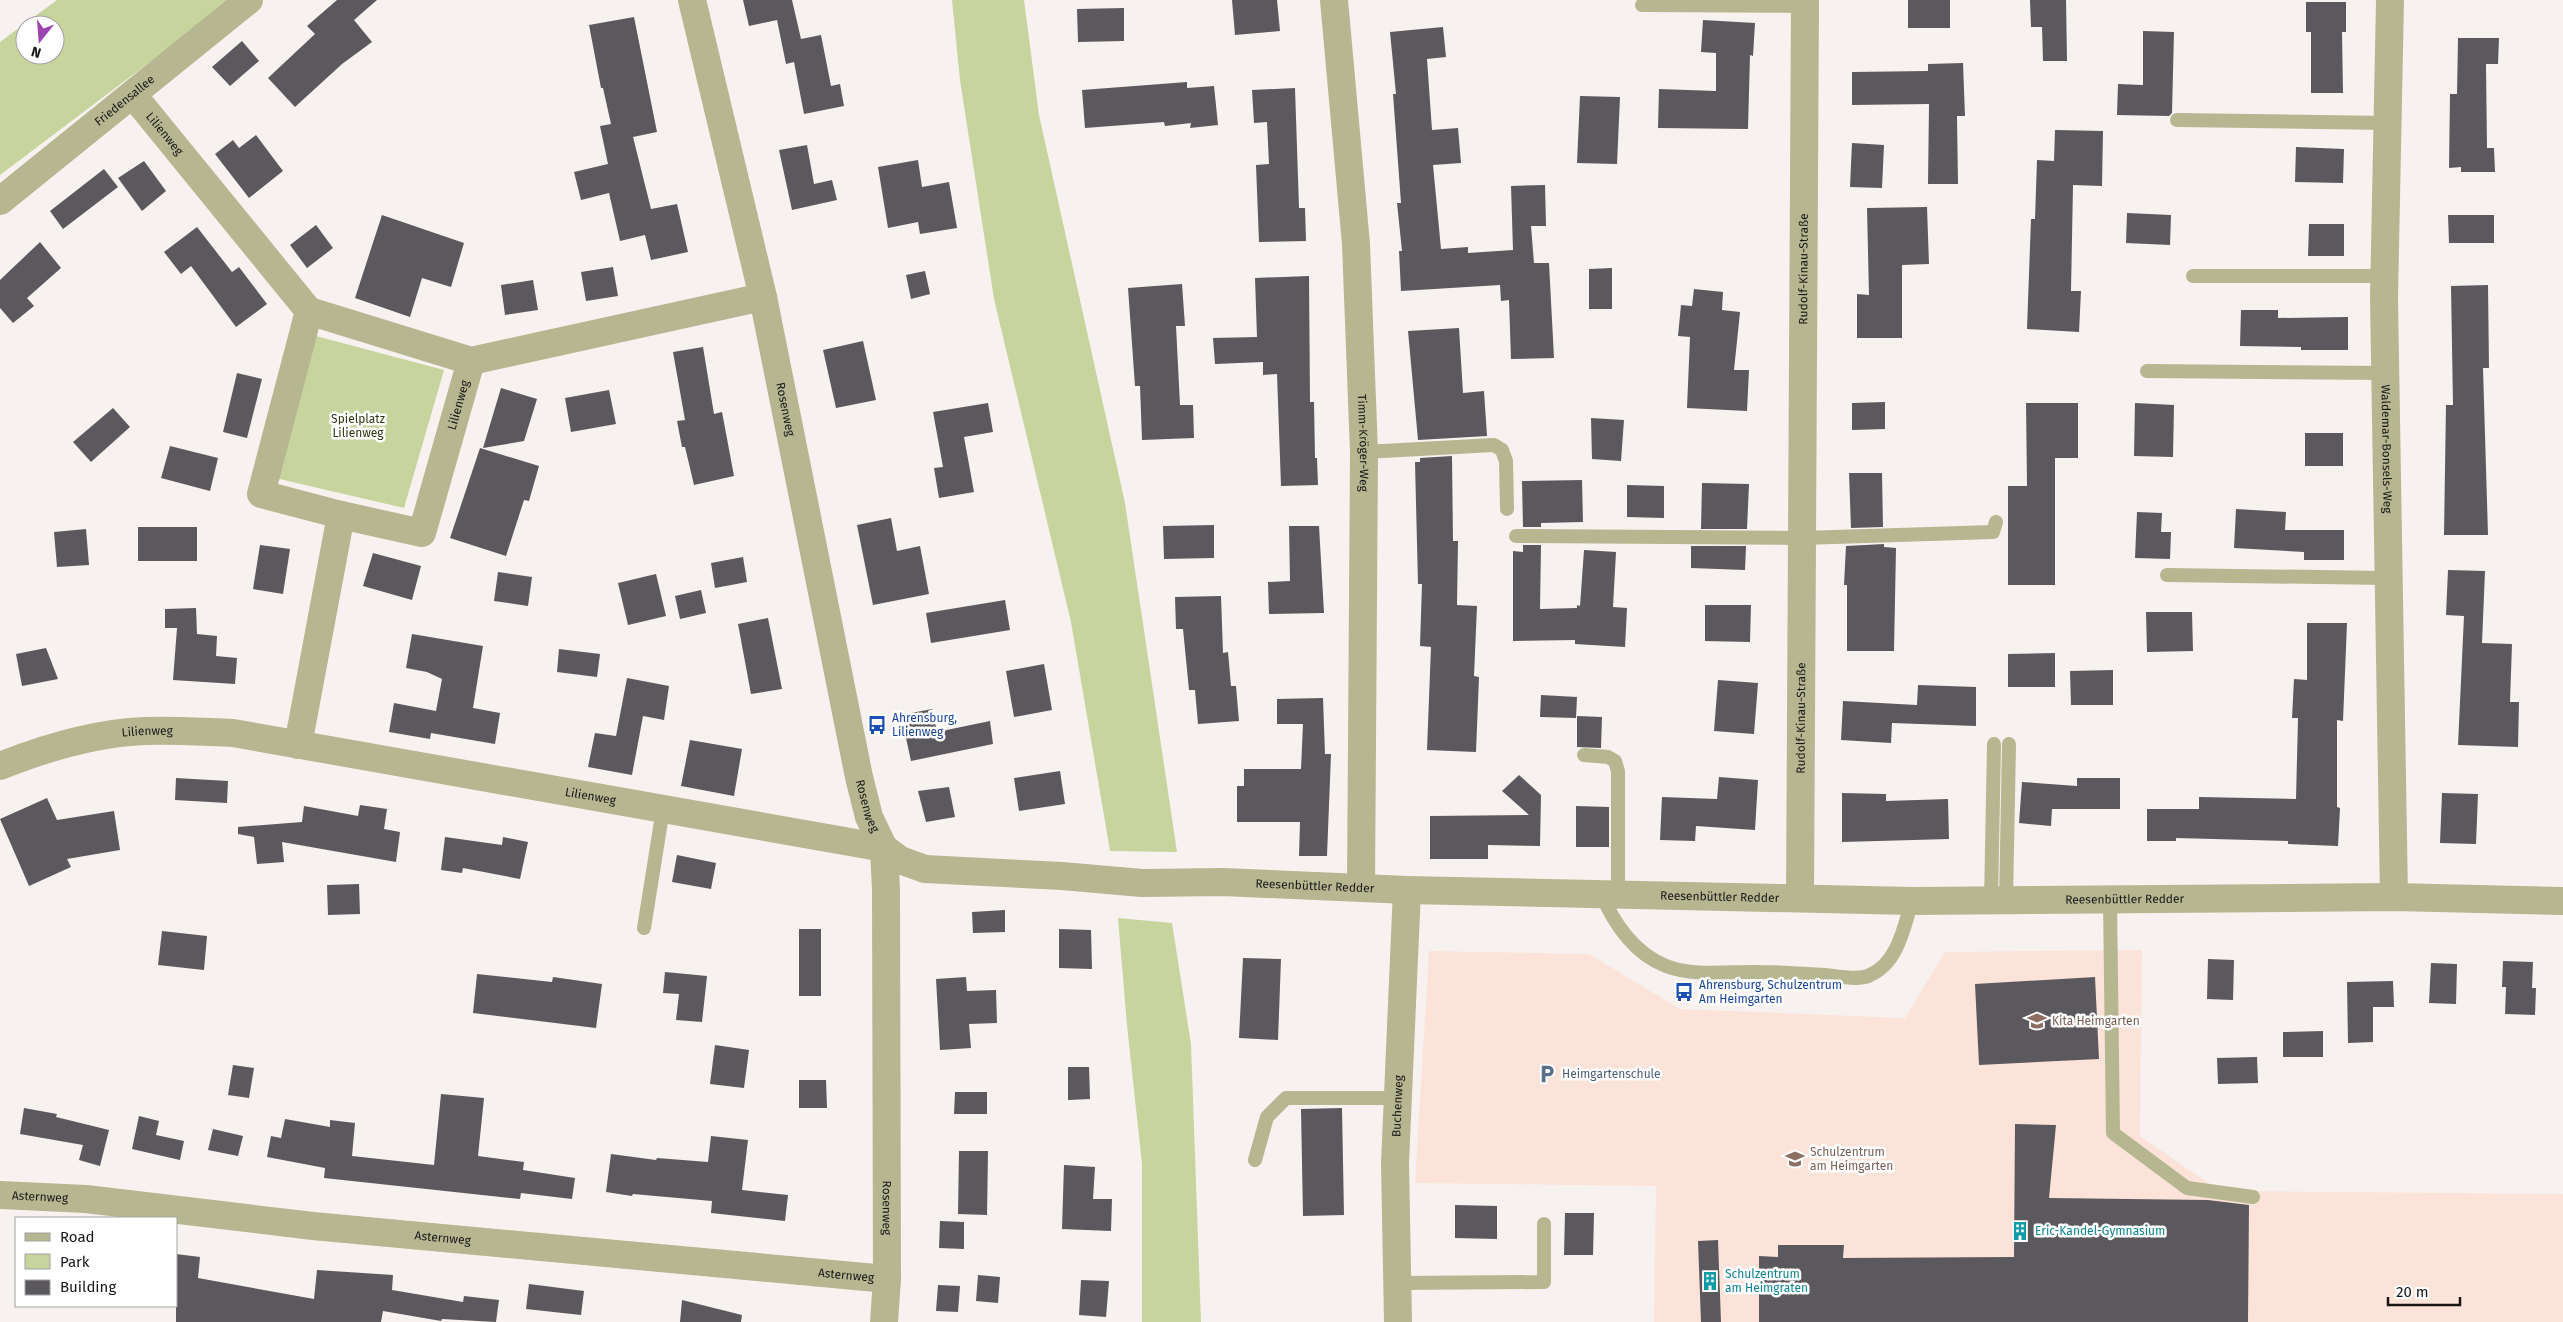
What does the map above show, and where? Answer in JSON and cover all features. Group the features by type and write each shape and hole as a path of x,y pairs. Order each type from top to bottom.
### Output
{"street":[{"name":"Friedensallee","path":"0,201 249,0"},
{"name":"Rosenweg","path":"692,0 763,297 859,777 869,818 884,848 886,890 887,1278 884,1322"},
{"name":"Timm-Kröger-Weg","path":"1334,0 1356,244 1364,452 1361,887"},
{"name":"Waldemar-Bonsels-Weg","path":"2390,0 2384,276 2394,897"},
{"name":"Rudolf-Kinau-Straße","path":"1800,898 1805,3"},
{"name":"Lilienweg","path":"133,95 309,311 260,494 422,533 472,361"},
{"path":"309,311 472,361 763,297"},
{"path":"298,746 341,515"},
{"name":"Lilienweg","path":"0,766 29,755 110,734 143,731 233,734 884,848"},
{"name":"Reesenbüttler Redder","path":"884,848 900,860 925,869 1062,876 1142,883 1223,882 1407,890 1912,901 2394,897 2563,901"},
{"name":"Buchenweg","path":"1398,1322 1395,1163 1407,890"},
{"name":"Asternweg","path":"0,1195 86,1199 313,1226 887,1278"}],"lane":[{"path":"1642,5 1805,3"},
{"path":"2177,120 2387,123"},
{"path":"2193,276 2384,276"},
{"path":"2147,371 2385,373"},
{"path":"1364,452 1494,445 1502,450 1506,462 1507,509"},
{"path":"1516,536 1802,538 1993,532 1996,522"},
{"path":"2167,575 2388,578"},
{"path":"1994,744 1999,901"},
{"path":"1999,901 2009,744"},
{"path":"1584,755 1608,757 1615,761 1618,771 1609,913 1628,939 1649,956 1667,966 1694,971 1764,972 1849,977 1869,976 1884,965 1899,944 1912,901"},
{"path":"644,928 663,810"},
{"path":"2110,900 2113,1133 2187,1188 2253,1197"},
{"path":"1255,1160 1267,1117 1286,1098 1398,1098"},
{"path":"1398,1282 1544,1282 1544,1224"}],"shaded area":[{"name":"Schulzentrum am Heimgarten","path":"2142,950 2140,1136 2220,1191 2563,1194 2563,1322 1654,1322 1656,1186 1415,1183 1429,951 1589,954 1680,1009 1905,1018 1945,952"}],"green space":[{"path":"57,0 232,0 0,175 0,42 15,31 15,65 65,65 65,15 37,15"},
{"path":"952,0 1024,0 1039,115 1125,503 1177,852 1110,851 1071,622 994,299 960,80"},
{"name":"Spielplatz Lilienweg","path":"312,335 444,370 404,508 275,478"},
{"path":"1118,918 1172,923 1191,1044 1201,1322 1142,1322 1142,1164"}],"building":[{"path":"337,0 377,0 354,20 372,42 342,64 295,107 268,78 315,34 307,26"},
{"path":"743,0 792,0 801,39 821,35 831,86 840,84 844,106 804,114 794,62 786,64 777,20 749,26"},
{"path":"1232,0 1277,0 1280,31 1235,35"},
{"path":"1908,0 1950,0 1950,28 1908,28"},
{"path":"2030,0 2066,0 2067,61 2043,61 2042,27 2031,27"},
{"path":"2306,2 2346,2 2346,32 2342,32 2343,93 2311,93 2311,32 2306,32"},
{"path":"1124,8 1124,41 1078,42 1077,9"},
{"path":"634,17 657,132 633,137 651,209 677,204 688,252 651,260 645,235 620,241 609,193 581,200 574,172 608,164 600,126 611,124 603,88 601,88 589,25"},
{"path":"1703,20 1755,23 1753,56 1750,55 1748,129 1658,128 1659,89 1716,91 1716,53 1701,52"},
{"path":"1443,27 1446,57 1427,59 1432,130 1458,128 1461,163 1433,165 1441,249 1468,247 1468,253 1513,250 1511,186 1545,185 1546,226 1531,226 1534,263 1549,263 1554,358 1511,359 1509,300 1501,301 1500,285 1401,291 1399,251 1402,251 1397,203 1401,203 1393,94 1396,94 1390,32"},
{"path":"2143,31 2174,32 2172,113 2169,116 2117,115 2118,84 2143,85"},
{"path":"2458,38 2499,38 2498,64 2486,64 2487,148 2494,148 2495,172 2461,172 2461,167 2449,168 2450,94 2457,94"},
{"path":"242,41 259,61 230,86 212,67"},
{"path":"1963,63 1965,116 1957,116 1958,184 1928,184 1929,104 1852,105 1852,72 1928,71 1928,64"},
{"path":"1187,82 1187,88 1214,86 1218,125 1190,128 1191,123 1165,126 1164,122 1085,128 1082,90"},
{"path":"1295,88 1299,208 1305,208 1306,241 1259,242 1256,165 1269,164 1267,122 1254,123 1252,90"},
{"path":"1580,96 1620,97 1617,164 1577,163"},
{"path":"2055,130 2103,131 2102,186 2073,185 2071,291 2081,291 2079,332 2027,329 2031,219 2035,219 2037,160 2054,161"},
{"path":"256,135 283,171 249,198 215,154 233,140 239,148"},
{"path":"1852,143 1884,145 1882,188 1850,187"},
{"path":"807,145 814,184 832,180 837,200 792,210 779,150"},
{"path":"2296,147 2344,149 2343,183 2295,182"},
{"path":"918,160 922,187 949,182 957,228 920,234 918,222 888,228 878,167"},
{"path":"144,161 166,191 142,211 118,178"},
{"path":"104,169 118,187 63,229 50,211"},
{"path":"1927,207 1929,264 1902,265 1902,338 1857,338 1857,294 1869,295 1867,208"},
{"path":"2127,213 2171,215 2170,245 2126,243"},
{"path":"382,215 464,243 451,287 422,278 410,317 355,298"},
{"path":"2448,215 2494,215 2494,243 2449,243"},
{"path":"2309,224 2344,224 2344,256 2308,256"},
{"path":"316,225 333,248 307,268 290,245"},
{"path":"197,227 232,272 239,267 267,304 236,327 191,266 181,274 164,252"},
{"path":"40,242 61,268 27,298 34,306 13,323 0,308 0,280"},
{"path":"613,267 618,296 586,301 581,272"},
{"path":"1612,268 1612,309 1589,309 1589,269"},
{"path":"925,271 930,294 911,299 906,275"},
{"path":"1309,276 1310,402 1314,402 1315,458 1317,458 1318,485 1281,486 1277,374 1263,375 1263,362 1215,364 1213,338 1257,337 1255,278"},
{"path":"533,280 538,310 505,315 501,285"},
{"path":"1182,284 1185,326 1176,326 1180,405 1193,405 1194,438 1142,440 1140,386 1135,386 1128,288"},
{"path":"2488,285 2489,368 2483,368 2488,535 2444,535 2446,405 2453,405 2451,286"},
{"path":"1694,289 1723,292 1722,310 1740,312 1734,370 1749,370 1747,411 1687,408 1690,337 1678,336 1681,305 1692,306"},
{"path":"2241,310 2278,310 2278,318 2348,317 2348,350 2301,350 2301,347 2240,346"},
{"path":"1459,328 1463,393 1484,391 1487,436 1418,440 1408,331"},
{"path":"863,341 876,400 836,408 823,350"},
{"path":"703,347 714,414 722,412 734,476 694,485 685,447 682,447 677,421 685,420 673,352"},
{"path":"237,373 262,379 247,438 223,432"},
{"path":"501,388 537,399 524,441 483,448"},
{"path":"609,390 616,424 571,432 565,398"},
{"path":"1885,402 1885,429 1852,430 1852,403"},
{"path":"988,403 993,432 964,437 974,492 939,498 934,468 943,467 933,412"},
{"path":"2026,403 2078,403 2078,458 2055,458 2055,585 2008,585 2008,486 2027,486"},
{"path":"2135,403 2174,405 2173,457 2134,456"},
{"path":"113,408 130,427 91,462 73,442"},
{"path":"1591,418 1624,420 1621,461 1592,459"},
{"path":"2305,433 2343,433 2343,466 2305,466"},
{"path":"170,446 218,458 210,491 161,478"},
{"path":"480,448 539,466 529,501 524,500 506,556 450,538"},
{"path":"1452,456 1453,541 1458,541 1457,605 1477,606 1474,676 1479,677 1476,752 1427,750 1431,647 1420,646 1422,584 1418,584 1415,462 1420,462 1420,458"},
{"path":"1849,473 1882,473 1883,527 1851,528"},
{"path":"1582,480 1583,522 1541,523 1541,527 1523,527 1522,481"},
{"path":"1702,483 1749,484 1747,529 1701,529"},
{"path":"1627,485 1664,486 1664,518 1627,517"},
{"path":"2236,509 2286,512 2285,530 2344,530 2344,560 2304,560 2304,552 2234,548"},
{"path":"2137,512 2162,513 2161,532 2171,532 2170,559 2135,558"},
{"path":"891,518 897,551 920,546 929,594 873,605 857,525"},
{"path":"1214,525 1214,558 1164,559 1163,526"},
{"path":"1289,526 1319,526 1324,613 1269,614 1268,582 1290,581"},
{"path":"138,527 197,527 197,561 138,561"},
{"path":"86,529 89,565 57,567 54,532"},
{"path":"1884,544 1884,547 1896,548 1894,651 1847,651 1847,585 1844,585 1846,546"},
{"path":"260,545 290,549 283,594 253,589"},
{"path":"1523,545 1541,545 1540,609 1577,608 1577,605 1580,606 1584,550 1616,552 1613,607 1627,608 1625,647 1575,644 1575,640 1513,641 1513,551 1523,552"},
{"path":"1691,546 1746,546 1745,570 1691,568"},
{"path":"373,553 421,566 412,600 363,586"},
{"path":"743,557 747,582 715,588 711,563"},
{"path":"2448,570 2485,571 2482,643 2512,644 2510,702 2519,702 2518,747 2458,745 2464,616 2446,615"},
{"path":"498,572 532,577 528,606 494,601"},
{"path":"656,574 666,616 628,625 618,583"},
{"path":"701,590 706,613 680,619 675,596"},
{"path":"1221,596 1223,653 1228,652 1231,686 1236,686 1239,721 1198,724 1195,690 1189,690 1183,629 1176,629 1175,597"},
{"path":"1005,600 1010,630 931,643 926,613"},
{"path":"1705,605 1751,605 1750,642 1705,641"},
{"path":"196,608 197,634 217,636 216,656 237,658 235,684 173,680 177,628 165,628 165,609"},
{"path":"2146,612 2192,612 2193,651 2147,652"},
{"path":"768,618 782,689 751,694 738,624"},
{"path":"2307,623 2347,623 2343,721 2337,720 2337,807 2340,808 2338,846 2288,844 2288,841 2176,838 2176,841 2147,841 2147,809 2199,809 2199,797 2296,799 2298,718 2292,718 2294,679 2307,680"},
{"path":"412,634 483,646 473,708 500,713 495,744 431,733 430,739 389,732 394,703 436,711 442,679 427,672 406,668"},
{"path":"46,648 58,679 22,686 16,654"},
{"path":"559,649 600,654 597,677 557,672"},
{"path":"2055,653 2055,687 2008,687 2008,654"},
{"path":"1044,664 1052,710 1014,717 1006,671"},
{"path":"2113,670 2113,705 2071,705 2070,671"},
{"path":"627,678 669,686 664,720 643,716 632,775 588,767 595,733 616,736"},
{"path":"1718,680 1758,683 1754,734 1714,731"},
{"path":"1918,685 1976,687 1976,726 1892,723 1891,743 1841,740 1843,701 1917,705"},
{"path":"1541,695 1577,697 1576,718 1540,717"},
{"path":"1323,698 1325,754 1331,754 1327,856 1299,856 1300,822 1237,822 1237,786 1244,786 1244,769 1301,769 1303,724 1277,724 1277,699"},
{"path":"932,709 937,732 990,721 993,744 911,761 901,715"},
{"path":"1577,716 1602,717 1601,748 1577,747"},
{"path":"690,740 742,749 734,796 681,786"},
{"path":"1060,771 1065,804 1019,811 1014,778"},
{"path":"1519,775 1541,795 1540,846 1488,845 1488,859 1430,859 1430,816 1529,815 1502,791"},
{"path":"1719,777 1758,780 1755,830 1696,826 1695,841 1660,840 1662,797 1717,799"},
{"path":"176,778 228,781 227,803 175,800"},
{"path":"2077,778 2120,778 2120,809 2052,809 2051,826 2019,823 2022,782 2077,786"},
{"path":"949,787 955,817 926,822 918,791"},
{"path":"1842,793 1886,794 1886,801 1948,799 1949,839 1842,842"},
{"path":"2442,793 2478,794 2476,844 2440,843"},
{"path":"47,798 57,820 114,811 120,850 67,859 71,867 29,886 0,819"},
{"path":"360,805 387,809 384,829 400,832 396,862 282,842 284,862 257,864 254,837 238,834 238,827 302,822 304,806 358,816"},
{"path":"1576,806 1609,807 1609,847 1576,847"},
{"path":"445,837 502,845 503,837 528,842 520,879 463,868 462,873 441,870"},
{"path":"677,855 716,863 711,889 672,882"},
{"path":"359,884 360,914 328,915 327,885"},
{"path":"1005,910 1005,932 973,933 972,912"},
{"path":"799,929 821,929 821,996 799,996"},
{"path":"1059,929 1091,930 1092,969 1059,968"},
{"path":"162,931 207,936 204,970 158,965"},
{"path":"1243,958 1281,959 1278,1040 1239,1038"},
{"path":"2208,959 2234,960 2233,1000 2207,999"},
{"path":"2503,961 2533,962 2532,988 2536,988 2535,1015 2505,1014 2506,987 2502,987"},
{"path":"2431,963 2457,964 2456,1004 2429,1003"},
{"path":"665,972 707,976 702,1022 676,1020 679,994 663,993"},
{"path":"477,974 552,982 553,977 602,984 596,1028 473,1013"},
{"path":"966,977 967,991 996,990 997,1023 969,1024 971,1048 940,1050 936,979"},
{"name":"Kita Heimgarten","path":"2095,977 2099,1059 1979,1065 1975,984"},
{"path":"2393,981 2394,1007 2373,1007 2373,1042 2348,1043 2347,982"},
{"path":"2323,1031 2323,1057 2283,1057 2283,1032"},
{"path":"715,1045 749,1050 744,1088 710,1084"},
{"path":"2257,1057 2258,1083 2218,1084 2217,1058"},
{"path":"233,1065 254,1068 249,1098 228,1095"},
{"path":"1068,1067 1089,1067 1090,1099 1068,1100"},
{"path":"799,1080 826,1080 827,1108 799,1108"},
{"path":"955,1092 987,1092 987,1114 954,1114"},
{"path":"441,1094 484,1098 478,1156 524,1162 523,1170 575,1178 572,1199 521,1193 520,1199 324,1178 325,1168 267,1157 271,1136 281,1138 285,1119 330,1127 330,1120 355,1123 352,1156 434,1165"},
{"path":"24,1108 57,1114 56,1117 109,1130 100,1166 79,1160 83,1145 20,1134"},
{"path":"1342,1108 1344,1215 1303,1216 1301,1109"},
{"path":"139,1116 159,1121 156,1135 184,1141 180,1160 132,1149"},
{"path":"2015,1124 2056,1125 2049,1198 2208,1200 2249,1205 2248,1322 1759,1322 1759,1256 1778,1257 1778,1245 1844,1245 1843,1258 2014,1257"},
{"path":"213,1129 243,1136 238,1156 208,1150"},
{"path":"711,1136 748,1140 742,1190 788,1195 785,1221 711,1213 712,1201 633,1194 632,1196 606,1192 611,1154 656,1160 657,1158 708,1162"},
{"path":"959,1151 988,1151 987,1215 958,1214"},
{"path":"1064,1165 1095,1167 1093,1199 1112,1199 1111,1231 1062,1229"},
{"path":"1455,1205 1497,1206 1497,1239 1455,1238"},
{"path":"1565,1213 1594,1213 1593,1255 1564,1255"},
{"path":"940,1221 964,1222 964,1249 939,1248"},
{"name":"Schulzentrum am Heimgraten","path":"1718,1240 1721,1322 1701,1322 1698,1241"},
{"path":"178,1254 200,1257 198,1278 314,1299 317,1270 393,1275 392,1290 463,1302 464,1296 499,1300 496,1322 442,1319 441,1321 383,1311 381,1322 176,1322 176,1307 178,1307"},
{"path":"978,1275 1000,1277 998,1303 976,1301"},
{"path":"1081,1280 1109,1281 1106,1317 1079,1315"},
{"path":"529,1284 584,1291 581,1315 526,1309"},
{"path":"938,1285 960,1286 958,1312 936,1311"},
{"path":"682,1300 742,1315 741,1322 680,1322"}],"place":[{"name":"Ahrensburg, Lilienweg","path":"877,725"},
{"name":"Ahrensburg, Schulzentrum Am Heimgarten","path":"1684,992"},
{"name":"Kita Heimgarten","path":"2037,1021"},
{"name":"Heimgartenschule","path":"1547,1074"},
{"name":"Schulzentrum am Heimgarten","path":"1795,1159"},
{"name":"Eric-Kandel-Gymnasium","path":"2020,1231"},
{"name":"Schulzentrum am Heimgraten","path":"1710,1281"}]}
